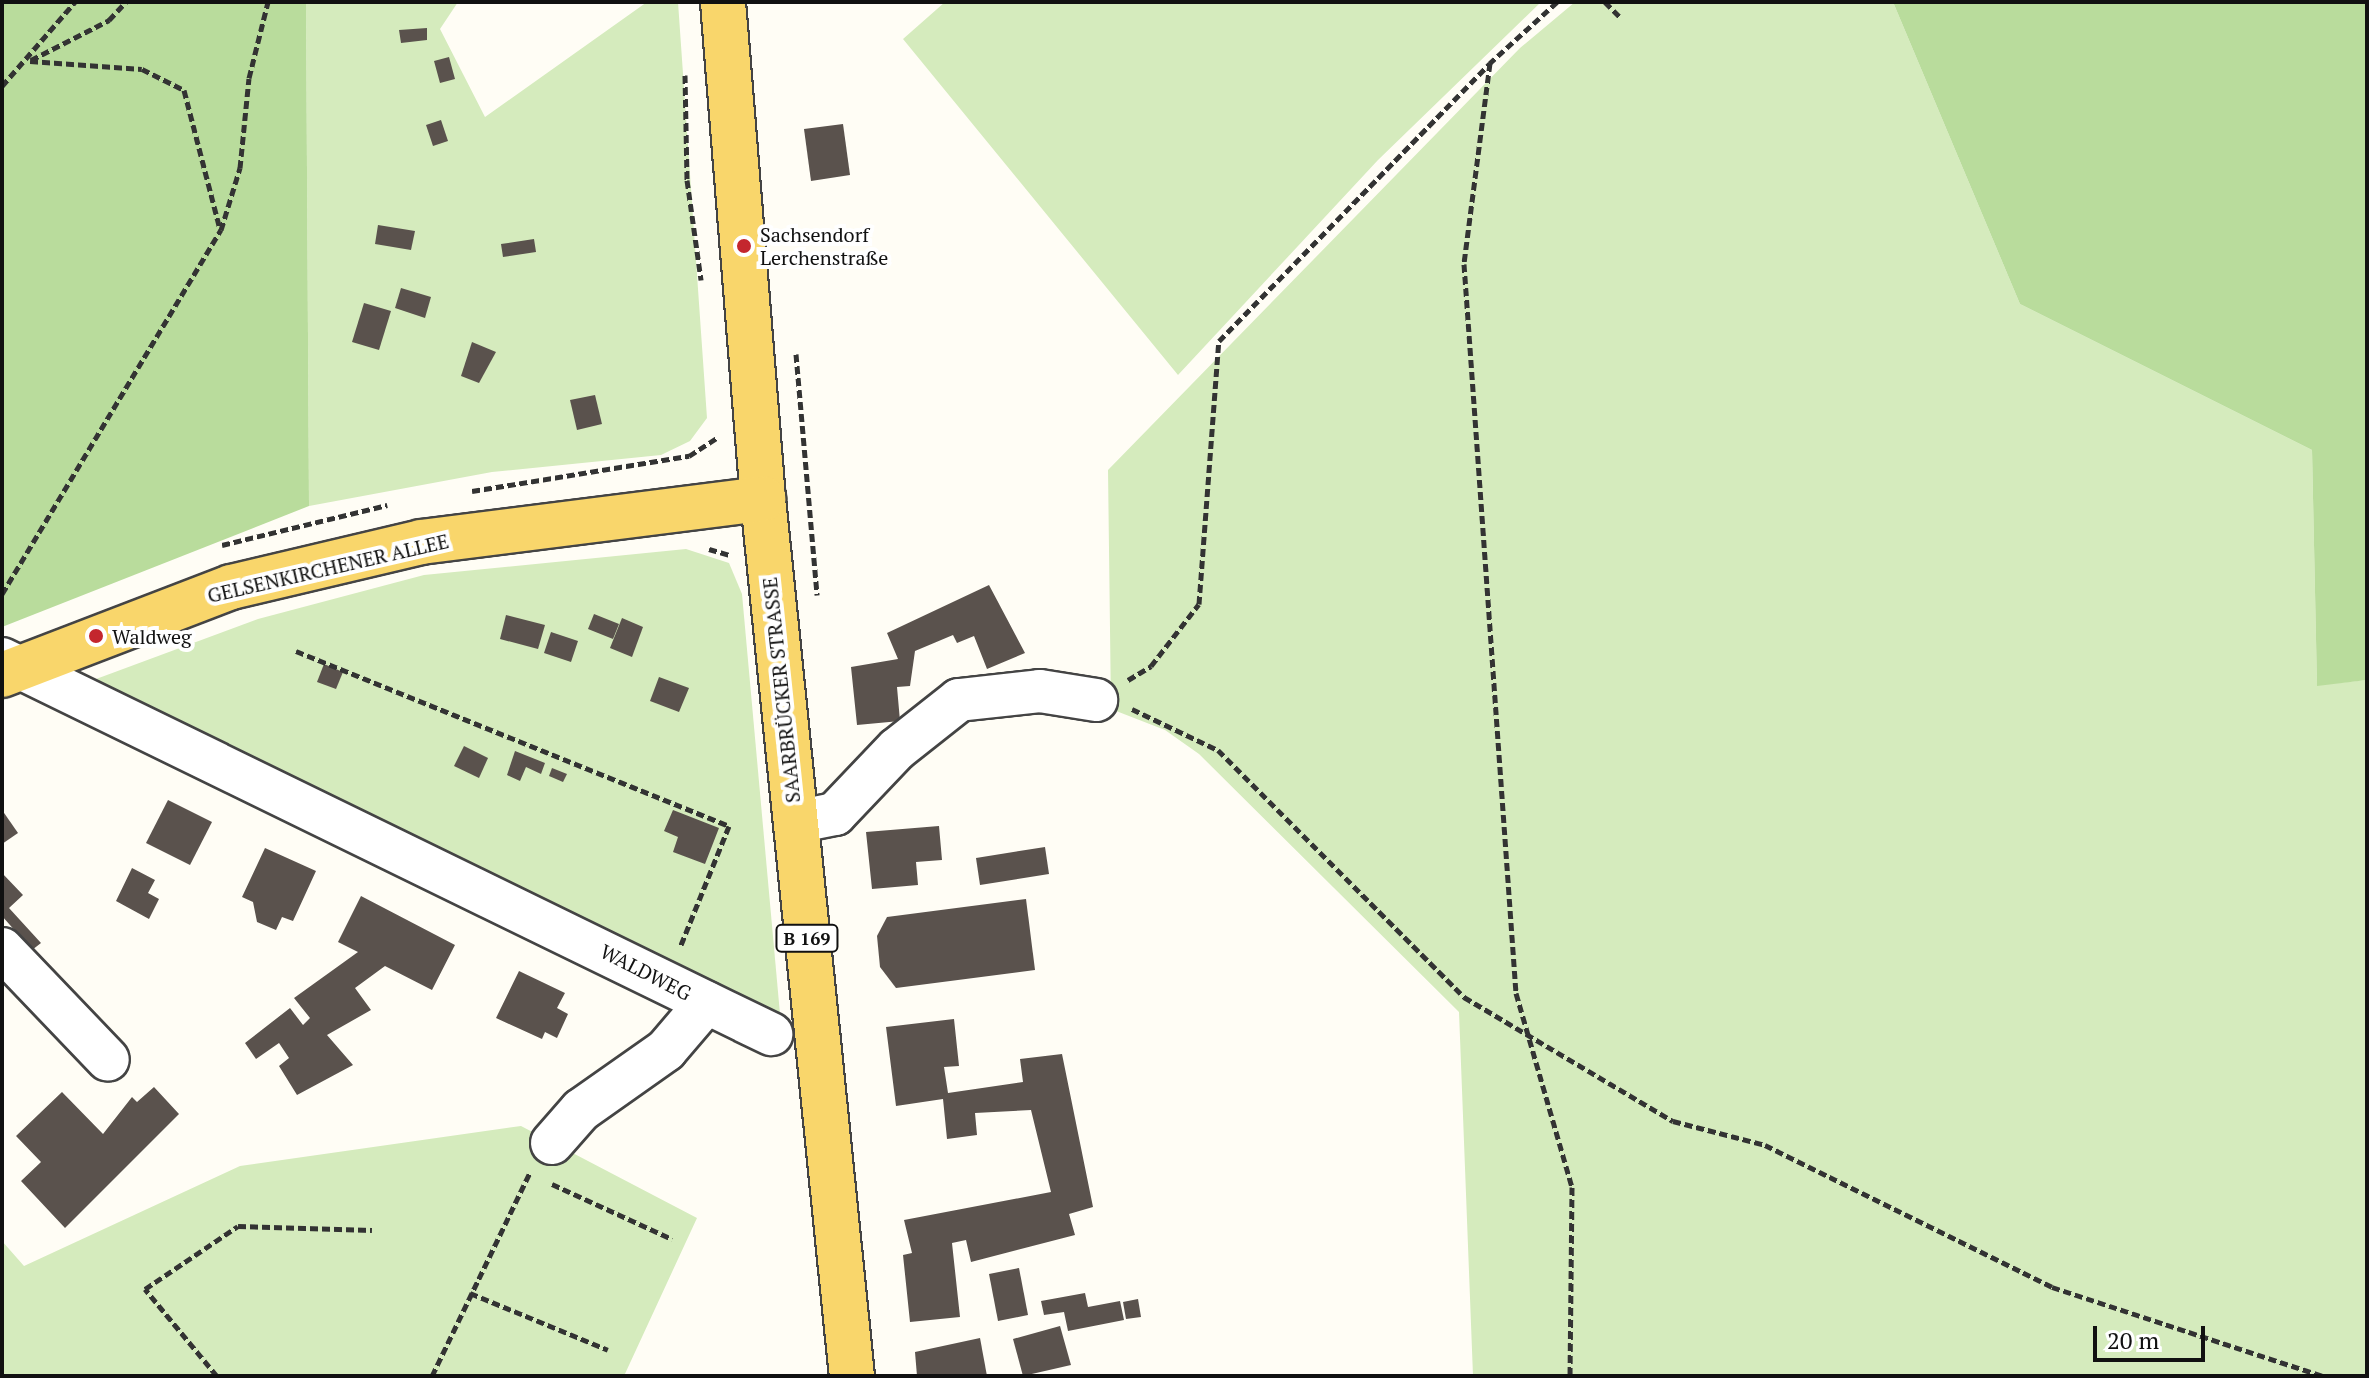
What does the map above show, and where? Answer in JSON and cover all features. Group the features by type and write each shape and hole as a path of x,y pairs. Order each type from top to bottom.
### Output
{"main road":[{"name":"SAARBRÜCKER STRASSE","path":"723,2 763,499 852,1376"},
{"name":"GELSENKIRCHENER ALLEE","path":"8,666 231,587 421,542 763,499"}],"street":[{"name":"WALDWEG","path":"8,666 771,1034"},
{"path":"795,822 835,814 897,749 959,700 1040,691 1096,700"},
{"path":"2,949 108,1060"},
{"path":"541,1158 581,1110 666,1050 706,1003"}],"path":[{"path":"2,86 30,61 75,2"},
{"path":"30,61 109,20 126,2"},
{"path":"2,594 221,230 240,168 249,78 268,2"},
{"path":"1096,700 1151,666 1199,604 1219,341 1490,63 1557,2"},
{"path":"1605,2 1621,18"},
{"path":"30,61 142,69 184,90 211,215 221,230"},
{"path":"1490,63 1464,264 1516,993 1572,1187 1570,1376"},
{"path":"699,546 734,557"},
{"path":"296,651 729,826 666,981"},
{"path":"1096,700 1162,717 1218,750 1464,997 1673,1121 1765,1145 2052,1287 2322,1376"},
{"path":"432,1376 470,1293 541,1158 672,1239"},
{"path":"217,1376 145,1289 238,1226 372,1230"},
{"path":"470,1293 608,1350"}],"green space":[{"path":"2,2 306,2 309,506 2,627"},
{"path":"306,2 458,2 440,29 485,117 647,2 678,2 707,418 690,441 661,455 492,472 309,506"},
{"path":"945,2 1541,2 1378,160 1178,375 903,39"},
{"path":"1575,2 1893,2 2020,304 2312,450 2317,685 2367,680 2367,1376 1473,1376 1459,1012 1199,754 1165,730 1111,709 1108,470 1520,48"},
{"path":"1893,2 2367,2 2367,680 2317,686 2312,450 2020,304"},
{"path":"686,549 729,563 742,594 781,1025 88,682 258,619 424,575"},
{"path":"521,1126 697,1218 624,1376 2,1376 2,1241 24,1266 240,1166"}],"building":[{"path":"427,28 427,40 401,43 399,30"},
{"path":"449,57 455,79 440,83 434,61"},
{"path":"441,120 448,141 433,146 426,125"},
{"path":"843,124 850,175 811,181 804,129"},
{"path":"378,225 415,231 411,250 375,244"},
{"path":"534,239 536,252 503,257 501,244"},
{"path":"401,288 431,297 425,318 395,308"},
{"path":"364,303 391,311 379,350 352,342"},
{"path":"472,342 496,352 479,383 461,376"},
{"path":"595,395 602,424 577,430 570,400"},
{"path":"989,585 1025,653 987,669 974,636 957,643 953,635 915,651 910,686 897,687 900,721 857,725 851,667 898,659 887,633"},
{"path":"594,614 619,624 613,639 588,629"},
{"path":"506,615 545,625 538,649 500,639"},
{"path":"622,618 643,627 632,657 610,648"},
{"path":"551,632 578,641 571,662 544,653"},
{"path":"324,664 343,672 336,689 317,682"},
{"path":"659,677 689,688 679,712 650,701"},
{"path":"464,746 488,758 479,778 454,766"},
{"path":"515,751 545,763 541,774 526,767 520,781 507,775"},
{"path":"552,768 567,774 563,782 549,776"},
{"path":"168,800 212,822 190,865 146,843"},
{"path":"2,810 18,833 2,844"},
{"path":"673,810 719,828 705,864 673,852 678,837 664,831"},
{"path":"939,826 942,860 916,862 918,885 872,889 866,832"},
{"path":"1045,847 1049,874 980,885 976,858"},
{"path":"265,848 316,871 293,921 282,917 276,930 257,922 253,902 242,897"},
{"path":"132,868 155,880 148,893 159,899 149,919 116,901"},
{"path":"2,873 23,895 9,908 41,943 32,950 2,916"},
{"path":"361,896 455,945 432,990 385,966 355,988 371,1010 327,1035 353,1065 297,1095 279,1066 289,1058 279,1043 256,1059 245,1043 290,1008 303,1025 310,1018 294,998 358,952 338,942"},
{"path":"1026,899 1035,970 896,988 880,967 877,936 887,917"},
{"path":"519,971 565,993 557,1008 568,1014 557,1038 545,1032 542,1039 496,1018"},
{"path":"954,1019 959,1066 944,1067 948,1093 1023,1082 1020,1059 1062,1054 1093,1207 1069,1214 1075,1235 971,1262 966,1240 952,1243 960,1317 910,1322 903,1255 912,1253 904,1220 1051,1192 1031,1110 975,1113 977,1135 947,1139 943,1099 896,1106 886,1027"},
{"path":"154,1087 179,1114 65,1228 21,1181 41,1162 16,1136 62,1092 103,1134 132,1097 137,1102"},
{"path":"1019,1268 1028,1315 998,1321 989,1274"},
{"path":"1085,1293 1088,1307 1120,1301 1124,1320 1068,1331 1064,1312 1044,1315 1041,1301"},
{"path":"1138,1299 1141,1317 1126,1319 1123,1302"},
{"path":"1060,1326 1071,1365 1023,1376 1013,1339"},
{"path":"980,1338 987,1376 917,1376 915,1352"}],"place":[{"name":"Sachsendorf Lerchenstraße","path":"744,246"},
{"name":"Waldweg","path":"96,636"}]}
